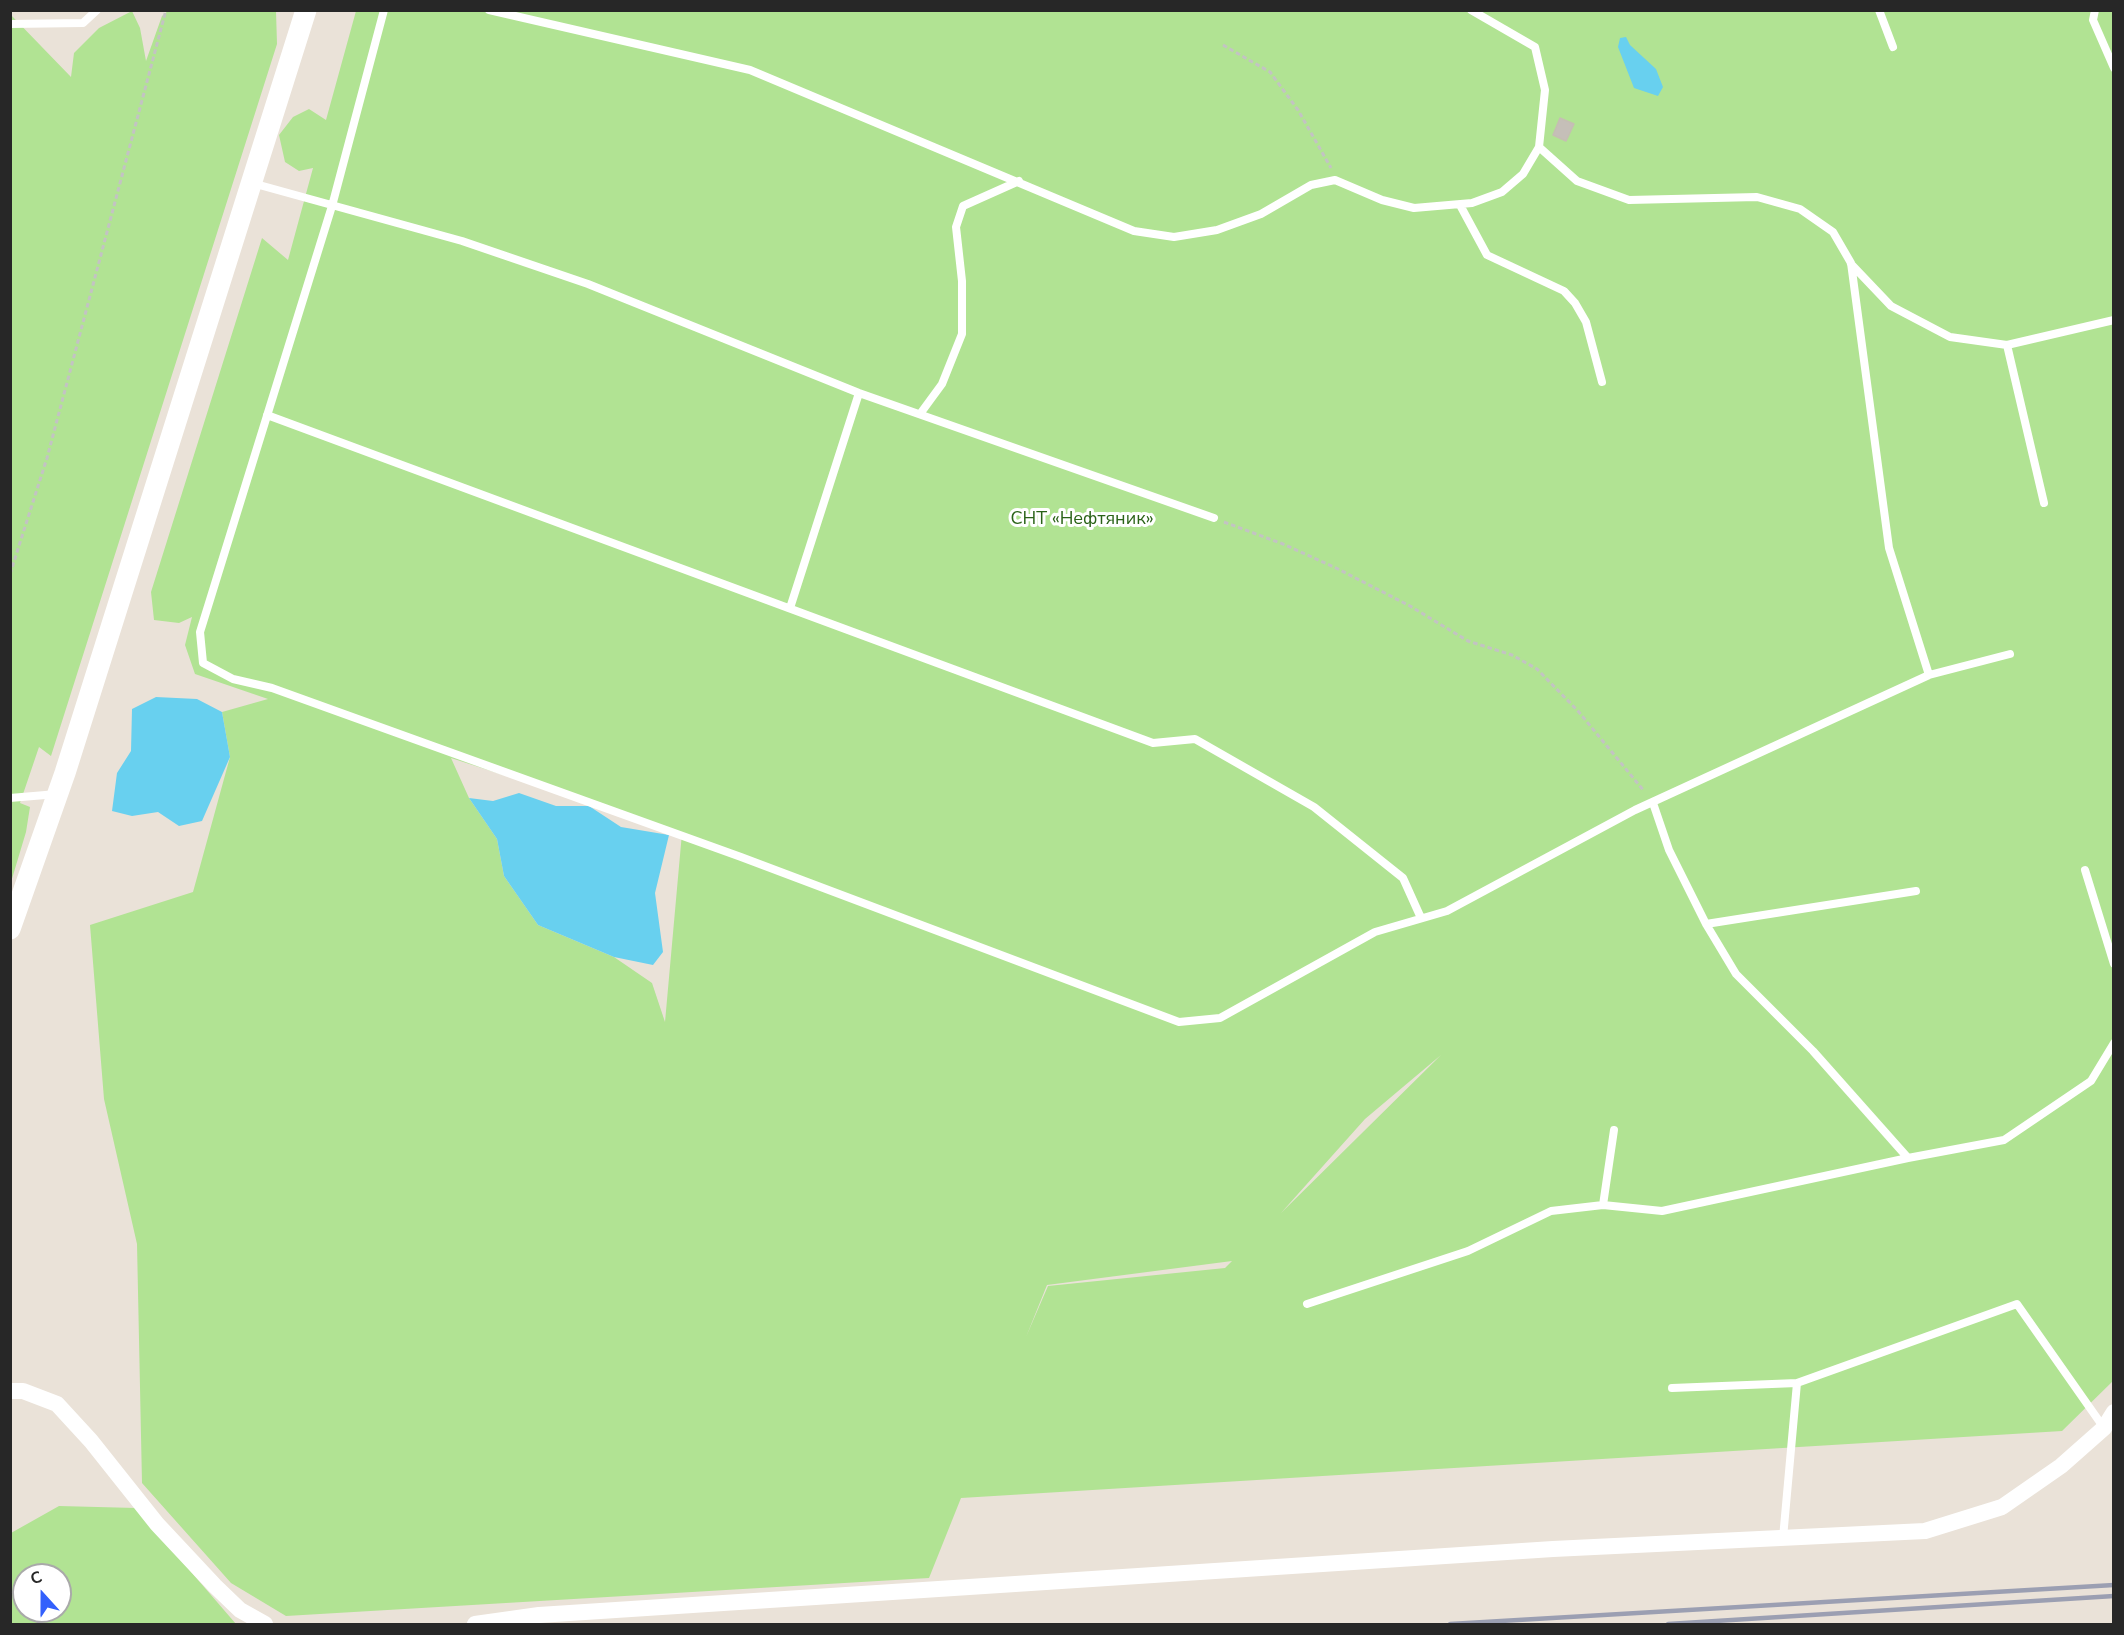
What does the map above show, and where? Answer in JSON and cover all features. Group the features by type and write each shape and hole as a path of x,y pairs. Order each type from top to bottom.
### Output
{"street":[{"path":"10,929 57,794 306,10"},
{"path":"10,1391 23,1391 57,1404 91,1441 157,1524 215,1586 240,1610 265,1624"},
{"path":"475,1624 551,1615 1553,1549 1925,1531 2002,1507 2061,1466 2104,1428 2114,1412"}],"lane":[{"path":"10,24 83,23 97,10"},
{"path":"384,10 332,206 200,632 203,663 233,679 272,688 730,853 1179,1022 1220,1018 1375,932 1447,911 1653,803 1929,675 2010,654"},
{"path":"489,10 750,70 1134,231 1174,237 1217,230 1262,214 1311,185 1335,180 1382,200 1414,208 1472,203 1502,192 1523,174 1539,147 1545,90 1535,47 1471,10"},
{"path":"1879,10 1893,47"},
{"path":"2095,10 2093,20 2113,64"},
{"path":"1539,147 1577,181 1629,200 1688,201 1758,197 1800,209 1833,232 1851,263 1891,306 1950,337 2007,345 2114,320"},
{"path":"920,414 942,384 962,334 962,281 956,227 963,206 1019,181"},
{"path":"250,183 462,241 588,284 859,393 1214,518"},
{"path":"1460,205 1487,255 1564,291 1575,303 1586,322 1602,382"},
{"path":"1851,263 1889,548 1929,675"},
{"path":"2007,345 2044,503"},
{"path":"790,608 859,393"},
{"path":"267,415 1153,743 1195,739 1314,807 1403,878 1421,918"},
{"path":"10,798 57,794"},
{"path":"1653,803 1669,849 1706,924 1736,974 1813,1051 1908,1158"},
{"path":"2085,870 2114,963"},
{"path":"1706,924 1916,891"},
{"path":"1307,1304 1468,1251 1551,1210 1603,1205 1662,1211 1908,1158 2004,1140 2091,1081 2114,1043"},
{"path":"1603,1205 1614,1130"},
{"path":"1672,1388 1797,1383 2018,1304 2104,1428"},
{"path":"1783,1538 1797,1383"}],"path":[{"path":"10,574 47,458 116,191 166,10"},
{"path":"1223,45 1270,72 1284,88 1330,161 1335,180"},
{"path":"1214,518 1283,544 1410,606 1468,641 1512,655 1537,669 1612,750 1653,803"}],"green space":[{"path":"132,11 140,28 146,61 162,16 168,11 276,11 277,44 51,756 39,747 20,803 30,807 26,832 11,882 11,15 71,77 74,53 99,28"},
{"name":"СНТ «Нефтяник»","path":"356,11 2113,11 2114,1380 2062,1431 961,1498 929,1578 286,1616 231,1583 142,1483 137,1244 104,1099 90,925 193,892 230,757 222,712 268,699 195,674 185,645 192,617 179,623 154,620 151,592 262,238 288,260 313,168 299,171 285,162 279,135 293,117 309,109 326,120","holes":["451,758 682,833 665,1022 652,983 614,957 538,925 504,876 497,839 469,798","1441,1055 1281,1213 1365,1119","1232,1261 1225,1268 1048,1286 1026,1337 1047,1285"]},
{"path":"59,1506 136,1508 236,1624 11,1624 11,1533"}],"water":[{"path":"1626,37 1630,45 1656,69 1663,87 1658,96 1634,88 1618,47 1620,38"},
{"path":"156,697 197,699 222,712 230,757 202,821 179,826 158,812 132,816 112,811 117,773 131,751 132,709"},
{"path":"519,793 556,806 589,806 621,827 669,835 655,893 663,952 653,965 614,957 538,925 504,876 497,839 469,798 493,801"}],"building":[{"path":"1560,118 1574,124 1566,141 1553,135"}],"railway":[{"path":"1450,1624 2114,1585"},
{"path":"1668,1624 2114,1596"}]}
